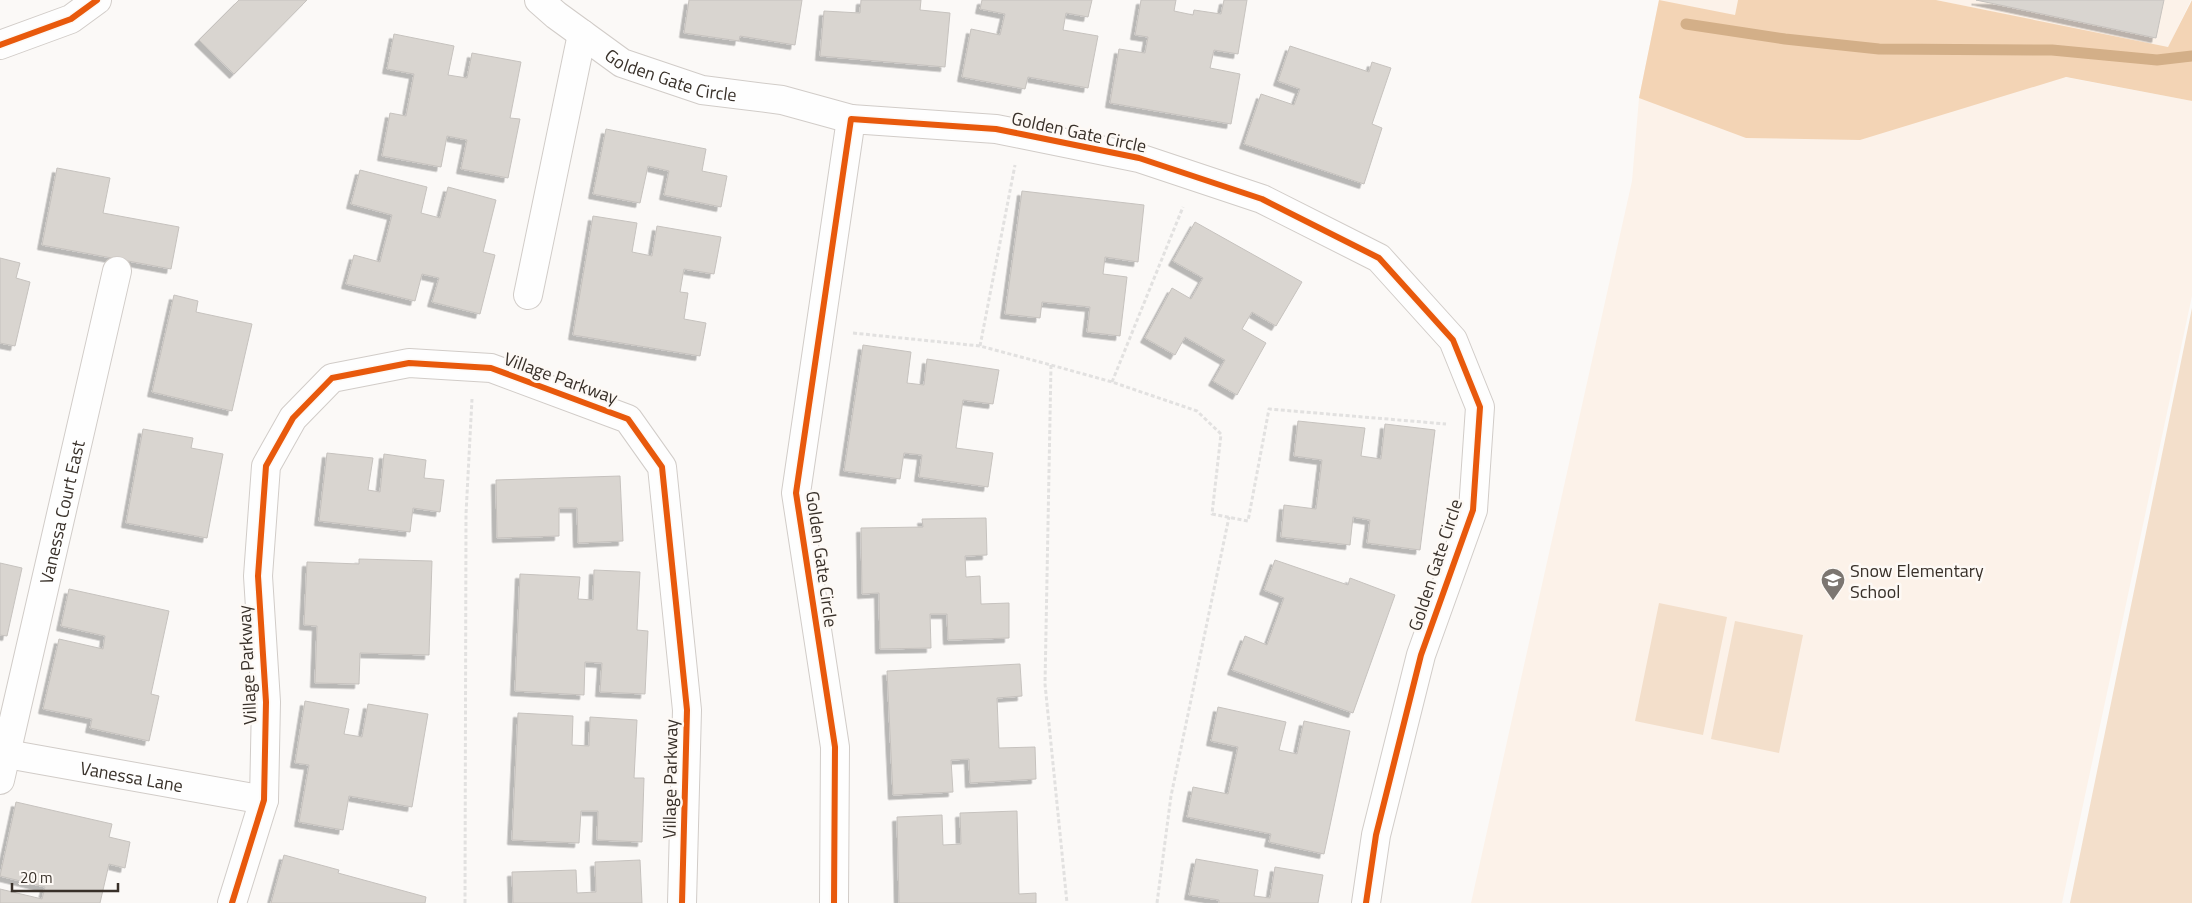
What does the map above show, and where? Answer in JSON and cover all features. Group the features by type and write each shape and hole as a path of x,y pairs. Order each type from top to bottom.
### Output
{"street":[{"path":"0,45 72,19 97,0"},
{"name":"Golden Gate Circle","path":"539,0 622,63 702,90 782,100 851,119 996,130 1139,158 1262,199 1379,258 1453,340 1480,407 1473,510 1420,655 1376,835 1366,903"},
{"path":"528,294 582,34"},
{"name":"Golden Gate Circle","path":"834,903 835,746 796,493 851,119"},
{"name":"Vanessa Court East","path":"0,780 4,755 117,271"},
{"name":"Village Parkway","path":"232,903 264,800 266,702 258,576 266,466 293,418 332,378 409,363 491,368 628,418 662,467 687,710 682,903"},
{"name":"Vanessa Lane","path":"4,755 264,800"}],"path":[{"path":"980,346 1021,134"},
{"path":"1112,382 1196,177"},
{"path":"820,329 980,346 1112,382 1197,411 1221,434 1212,514 1248,521 1269,409 1479,426"},
{"path":"1051,365 1045,684 1067,903"},
{"path":"465,903 466,514 474,366"},
{"path":"1157,903 1171,796 1229,517"}],"shaded area":[{"name":"Snow Elementary School","path":"1659,0 1738,0 1735,15 2192,101 2192,296 2062,903 1471,903 1632,181 1639,98"},
{"path":"1659,0 1735,15 1738,0 1936,0 2168,47 2192,0 2192,101 2066,77 1860,140 1746,138 1639,98"},
{"path":"1936,0 2191,0 2168,48"},
{"path":"2192,308 2192,903 2070,903"},
{"path":"1659,603 1727,617 1703,735 1635,721"},
{"path":"1735,621 1803,635 1779,753 1711,739"}],"building":[{"path":"239,0 307,0 234,74 199,40"},
{"path":"689,0 802,0 795,45 740,36 739,41 684,33"},
{"path":"861,0 921,0 920,10 950,13 945,67 820,56 824,11 860,13"},
{"path":"982,0 1092,0 1088,17 1066,13 1063,30 1098,36 1088,88 1028,77 1025,89 962,77 971,29 1000,35 1005,14 980,9"},
{"path":"1141,0 1176,0 1174,11 1193,15 1194,10 1221,14 1224,0 1247,0 1238,54 1214,50 1210,68 1240,74 1231,124 1110,103 1119,49 1145,53 1148,37 1135,35"},
{"path":"1976,0 2164,0 2156,38"},
{"path":"394,34 454,46 448,75 467,78 472,53 521,62 510,118 520,119 508,178 461,169 467,140 447,136 441,167 382,156 390,113 406,116 414,74 387,69"},
{"path":"1290,46 1369,72 1372,62 1391,68 1372,124 1382,128 1364,184 1244,144 1261,94 1294,105 1300,89 1278,81"},
{"path":"606,129 706,149 702,171 727,176 721,207 664,195 669,171 648,166 640,203 593,194"},
{"path":"57,168 110,178 103,213 179,227 171,269 42,245"},
{"path":"360,170 427,187 421,213 440,218 448,187 496,200 483,252 495,255 480,314 432,302 439,278 422,274 415,301 346,284 354,255 380,262 392,215 351,204"},
{"path":"1022,191 1144,205 1138,262 1105,257 1103,274 1127,277 1120,336 1087,332 1090,307 1042,302 1040,318 1005,314"},
{"path":"593,216 637,223 632,252 652,256 657,226 721,237 714,274 684,269 680,292 688,293 684,319 706,323 700,356 573,335"},
{"path":"1195,222 1302,282 1276,326 1252,312 1242,329 1266,343 1237,395 1213,381 1225,360 1185,337 1175,355 1145,338 1172,288 1191,299 1203,278 1173,261"},
{"path":"0,258 20,263 16,278 30,282 15,346 0,343"},
{"path":"174,295 198,301 196,312 252,324 232,411 152,392"},
{"path":"863,345 911,352 907,383 924,385 927,359 999,370 993,404 963,400 956,448 993,453 988,487 919,477 922,455 904,453 900,479 844,471"},
{"path":"1298,421 1365,428 1361,456 1381,459 1385,424 1435,430 1420,550 1367,543 1370,520 1353,517 1350,545 1281,537 1284,505 1316,509 1322,460 1294,456"},
{"path":"143,429 193,438 191,448 223,454 207,538 126,523"},
{"path":"327,453 373,458 368,490 380,492 384,454 426,460 424,478 444,480 440,512 413,508 410,532 319,521"},
{"path":"620,476 623,541 578,543 577,508 559,508 559,536 497,538 496,480"},
{"path":"986,518 987,555 965,556 966,577 980,576 981,604 1009,603 1009,638 948,640 947,614 930,614 931,648 880,649 879,593 862,594 861,528 923,527 922,519"},
{"path":"359,559 432,561 429,655 360,653 359,684 315,683 317,626 304,625 307,562 359,564"},
{"path":"1275,560 1348,585 1350,578 1395,595 1353,713 1232,670 1245,636 1267,645 1284,598 1264,590"},
{"path":"0,563 22,568 7,636 0,635"},
{"path":"594,570 640,572 637,630 648,631 645,694 600,692 602,663 585,662 584,695 515,691 520,574 580,577 578,599 593,600"},
{"path":"69,589 169,611 151,694 159,696 149,741 90,728 92,719 43,709 59,639 103,649 105,636 61,626"},
{"path":"1020,664 1022,696 997,698 999,748 1035,747 1036,779 970,783 969,759 951,760 953,792 893,795 887,671"},
{"path":"305,701 349,709 344,734 362,737 368,704 428,714 412,807 349,796 343,830 299,822 309,765 295,763"},
{"path":"1218,707 1286,722 1279,750 1297,754 1304,721 1350,731 1324,854 1269,842 1271,834 1187,817 1193,787 1228,794 1238,747 1211,741"},
{"path":"518,713 573,716 572,745 589,746 590,717 637,720 634,778 644,778 642,842 597,840 598,811 581,811 579,843 512,840"},
{"path":"16,802 112,824 109,837 130,842 125,868 109,864 100,903 0,903 0,889 42,899 45,887 0,876"},
{"path":"1017,811 1019,894 1036,893 1036,903 899,903 897,817 942,815 943,845 961,844 960,813"},
{"path":"284,855 339,870 338,873 426,897 425,903 271,903"},
{"path":"1196,859 1258,870 1254,896 1270,898 1275,867 1323,875 1318,903 1219,903 1219,900 1189,895"},
{"path":"640,860 642,903 513,903 512,872 576,870 577,893 596,892 595,862"}],"waterway":[{"path":"1686,24 1785,39 1879,49 2052,50 2157,60 2192,56"}],"cycle path":[{"path":"0,45 71,19 97,0"},
{"path":"834,903 835,747 796,493 851,119 996,129 1139,158 1262,199 1379,258 1453,340 1480,407 1473,510 1421,655 1376,835 1366,903"},
{"path":"232,903 264,800 266,702 258,576 266,466 293,418 332,378 409,363 491,368 628,419 662,467 687,710 682,903"}],"place":[{"name":"Snow Elementary School","path":"1833,601"}]}
